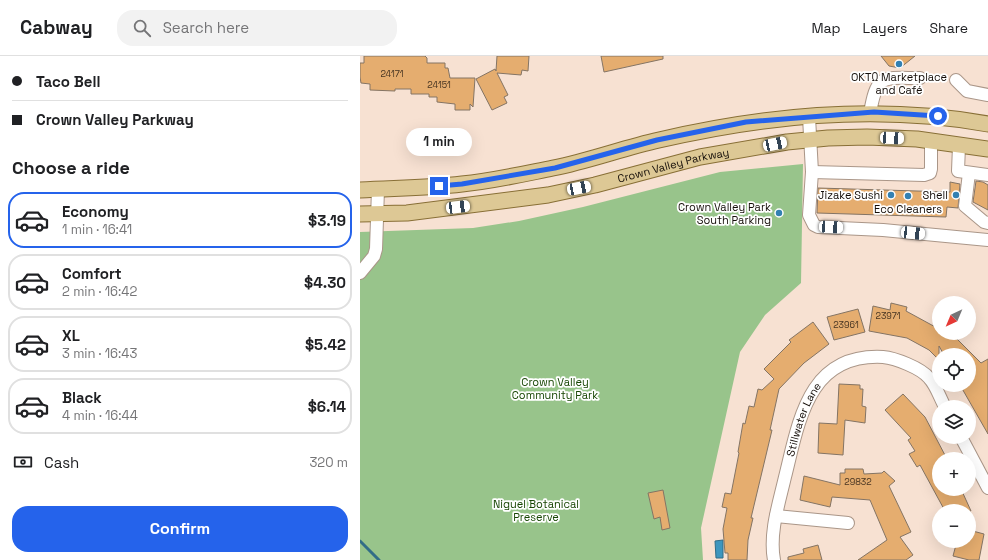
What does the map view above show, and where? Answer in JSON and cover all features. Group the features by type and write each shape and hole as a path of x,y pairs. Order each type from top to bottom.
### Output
{"main road":[{"path":"360,190 462,184 516,176 562,166 657,140 746,122 870,113 945,117 988,124"},
{"name":"Crown Valley Parkway","path":"360,214 422,211 548,195 595,185 700,157 810,139 867,137 917,139 988,149"}],"street":[{"path":"870,113 872,98 877,84 884,80 894,78 920,78"},
{"path":"956,80 966,91 988,95"},
{"path":"809,117 812,172 809,215 814,224 818,226 883,230 988,240"},
{"path":"812,172 924,175 930,173 931,142"},
{"path":"959,146 958,171 988,175 988,170"},
{"path":"969,173 966,206 984,222 988,223"},
{"path":"360,273 374,256 376,249 378,189"},
{"name":"Stillwater Lane","path":"774,560 772,551 776,516 798,425 804,406 814,389 833,370 852,360 870,356 889,358 913,367 929,377 941,400"},
{"path":"965,444 988,488"},
{"path":"776,516 848,523"}],"green space":[{"name":"Crown Valley Community Park","path":"803,164 801,283 765,315 740,352 701,528 703,560 360,560 360,232 473,228 519,221 583,207 720,172"}],"water":[{"path":"723,540 723,558 716,558 715,541"}],"building":[{"path":"364,56 425,56 427,58 427,63 445,63 445,68 448,68 450,78 475,78 473,107 470,104 470,110 455,110 455,104 437,102 437,97 429,97 429,94 411,94 411,89 395,89 395,91 370,90 370,84 361,83 360,63 364,63"},
{"path":"497,56 529,56 528,71 522,70 521,75 497,73 508,95 504,97 507,103 492,110 476,79 495,69 496,71"},
{"path":"601,56 663,56 663,59 604,72"},
{"path":"881,56 915,56 900,68 889,66"},
{"name":"Shell","path":"976,181 983,182 988,185 988,210 973,202"},
{"path":"950,182 960,184 958,208 947,207 946,217 817,213 818,188 950,192"},
{"path":"891,303 907,307 906,311 932,325 932,340 958,340 966,348 940,348 939,346 939,348 932,348 932,353 907,338 869,331 873,306 890,310"},
{"path":"858,309 865,332 834,340 827,317"},
{"path":"813,322 829,344 804,363 779,389 770,430 772,430 751,518 753,518 748,540 747,560 728,560 728,553 725,553 723,529 727,508 722,507 725,493 731,494 743,423 745,424 749,406 754,407 758,389 762,390 774,379 764,369 791,342 789,340"},
{"path":"976,358 981,363 988,359 988,434 976,413 976,400 969,400 964,392 976,392"},
{"path":"839,384 860,385 860,389 863,389 862,406 866,407 865,423 845,420 843,455 818,453 819,423 837,424"},
{"path":"903,394 925,417 932,430 932,444 939,444 943,452 932,452 932,487 920,465 917,467 909,454 915,451 908,440 911,438 885,410"},
{"path":"845,469 863,469 864,474 882,473 884,471 895,481 889,486 911,532 900,537 913,555 906,560 858,560 887,540 870,500 832,497 830,507 800,500 804,476 840,485 840,473 845,473"},
{"path":"663,490 670,528 662,530 660,517 654,519 648,493"},
{"path":"937,496 964,496 968,504 941,504"},
{"path":"976,532 984,534 979,560 969,560 953,556 955,548 976,548"},
{"path":"818,545 822,560 788,560 788,557 804,553 803,549"}],"waterway":[{"path":"360,541 379,560"}],"place":[{"name":"OKTΩ Marketplace and Café","path":"899,64"},
{"name":"Jizake Sushi","path":"891,195"},
{"name":"Shell","path":"956,195"},
{"name":"Eco Cleaners","path":"908,196"},
{"name":"Crown Valley Park South Parking","path":"779,213"}],"route":[{"path":"439,186 516,176 555,168 657,140 746,122 874,112 938,116"}],"park label":[{"name":"Niguel Botanical Preserve","path":"536,510"}]}
